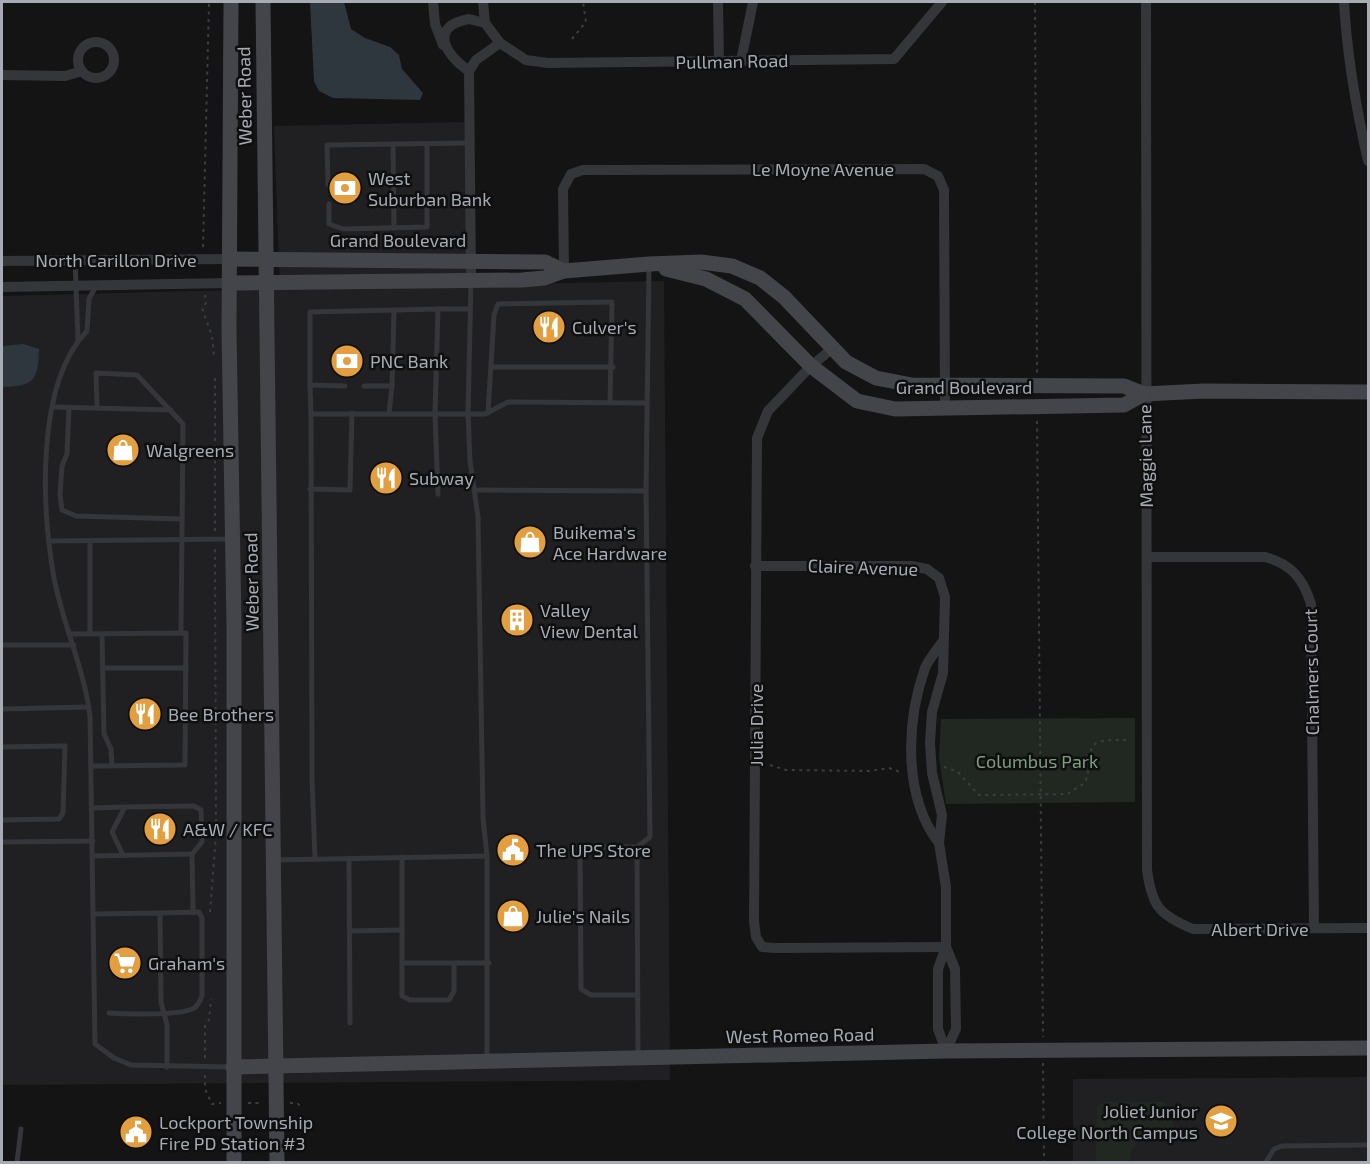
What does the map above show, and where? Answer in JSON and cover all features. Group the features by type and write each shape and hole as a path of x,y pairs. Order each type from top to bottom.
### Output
{"main road":[{"name":"Weber Road","path":"231,2 229,284 234,1162"},
{"name":"Weber Road","path":"263,2 277,1162"},
{"name":"Grand Boulevard","path":"230,259 545,262 564,271"},
{"name":"Grand Boulevard","path":"229,284 544,278 564,271 702,262 732,266 760,278 784,297 846,362 876,378 912,385 1125,386 1144,394 1368,392"},
{"name":"Grand Boulevard","path":"649,264 706,279 745,299 811,366 857,401 895,409 1124,405 1144,394"},
{"name":"West Romeo Road","path":"233,1067 946,1051 1368,1048"}],"street":[{"path":"433,2 435,24 444,46 453,60 469,71"},
{"path":"483,2 485,23"},
{"path":"718,2 719,62"},
{"path":"741,61 753,2"},
{"name":"Pullman Road","path":"485,23 500,43 526,60 548,63 894,59 942,2"},
{"name":"Maggie Lane","path":"1146,2 1144,394 1147,556 1146,870 1150,894 1158,909"},
{"path":"1344,2 1347,47 1368,161"},
{"path":"444,46 448,30 461,20 478,19 485,23"},
{"path":"471,280 469,71 476,60 500,43"},
{"path":"2,75 65,76 82,71"},
{"name":"Le Moyne Avenue","path":"564,271 564,189 571,174 583,170 924,169 938,176 944,190 945,408"},
{"name":"North Carillon Drive","path":"2,261 230,259"},
{"name":"North Carillon Drive","path":"2,287 229,284"},
{"name":"Julia Drive","path":"833,348 811,366 768,411 757,438 754,921 756,937 762,947 775,948 946,947"},
{"name":"Chalmers Court","path":"1147,556 1264,557 1282,562 1305,584 1311,604 1314,928"},
{"name":"Claire Avenue","path":"755,566 911,566 927,569 939,578 945,597 943,673 932,712 931,767 942,815 939,843 946,886 946,947 938,969 938,1029 946,1051"},
{"name":"Claire Avenue","path":"939,843 927,827 913,771 911,745 915,709 926,666 943,641"},
{"name":"Albert Drive","path":"1158,909 1192,929 1368,928"},
{"name":"Claire Avenue","path":"946,947 955,969 956,1029 946,1051"}],"lane":[{"path":"328,185 327,145 469,143"},
{"path":"393,144 394,228"},
{"path":"329,204 329,224 343,229 428,227 427,144"},
{"path":"75,259 78,341"},
{"path":"638,995 591,995 581,989 580,852 586,847 637,847 650,837 646,491 649,264"},
{"path":"471,280 468,414 470,461 478,517 483,818 487,856 489,963 487,1062"},
{"path":"97,285 89,299 87,331 78,341 56,389 45,468 45,507 54,579 86,684 89,707 95,1044 114,1058 131,1065 233,1067"},
{"path":"488,413 494,315 498,304 612,302 613,367 610,403"},
{"path":"438,309 435,414 438,494"},
{"path":"315,859 312,779 310,312 470,309"},
{"path":"390,413 394,310"},
{"path":"492,368 613,367"},
{"path":"98,408 96,373 137,375 183,424 181,633"},
{"path":"310,385 345,386"},
{"path":"364,386 392,386"},
{"path":"310,414 488,413 508,402 646,403"},
{"path":"53,407 171,411"},
{"path":"69,407 67,453 62,466 60,494 62,510 76,516 181,519"},
{"path":"310,489 350,490 352,413"},
{"path":"475,490 646,491"},
{"path":"50,541 232,539"},
{"path":"90,541 90,634"},
{"path":"71,634 186,633 185,765 91,766"},
{"path":"102,634 104,734 111,749 112,766"},
{"path":"2,645 74,645"},
{"path":"103,668 186,668"},
{"path":"2,709 89,707"},
{"path":"2,747 64,746 63,813 59,819 2,820"},
{"path":"92,808 194,806 201,810 201,842 192,854 193,913"},
{"path":"123,855 112,832 125,807"},
{"path":"2,842 93,841"},
{"path":"637,847 638,1058"},
{"path":"93,856 192,854"},
{"path":"275,860 487,856"},
{"path":"402,857 402,996 410,1000 449,1000 454,991 454,964"},
{"path":"349,858 350,1023"},
{"path":"93,914 199,912 202,918 202,996 197,1007 190,1011 109,1013"},
{"path":"160,913 161,1002 167,1025 167,1067"},
{"path":"350,931 402,930"},
{"path":"402,963 489,963"},
{"path":"17,1162 21,1129"},
{"path":"1266,1162 1274,1149 1282,1146 1368,1145"}],"path":[{"path":"203,243 209,2"},
{"path":"572,39 586,22 583,2"},
{"path":"1035,2 1037,385"},
{"path":"205,297 202,308 212,336 215,357"},
{"path":"210,915 216,835 215,369"},
{"path":"1037,407 1043,1031"},
{"path":"931,767 939,766 957,771 979,795 1067,794 1081,788 1087,777 1090,748 1098,741 1129,740"},
{"path":"770,765 786,770 870,771 889,768 901,772 913,771"},
{"path":"205,1067 205,1025 211,1013 211,989"},
{"path":"1043,1050 1044,1162"}],"shaded area":[{"path":"310,2 344,2 351,29 365,38 390,47 399,55 402,69 423,93 420,100 333,98 319,91 314,81"},
{"path":"466,122 466,285 664,281 670,1080 2,1085 2,296 280,289 274,126"},
{"path":"23,344 39,349 35,375 28,383 2,387 2,346"},
{"name":"Joliet Junior College North Campus","path":"1368,1077 1368,1162 1073,1162 1073,1079"}],"green space":[{"name":"Columbus Park","path":"1135,718 1135,802 946,804 939,758 941,719"},
{"path":"1105,1102 1165,1102 1175,1130 1173,1133 1150,1136 1138,1141 1131,1153 1130,1162 1096,1162 1097,1106"}],"place":[{"name":"West Suburban Bank","path":"345,188"},
{"name":"Culver's","path":"549,327"},
{"name":"PNC Bank","path":"347,361"},
{"name":"Walgreens","path":"123,450"},
{"name":"Subway","path":"386,478"},
{"name":"Buikema's Ace Hardware","path":"530,542"},
{"name":"Valley View Dental","path":"517,620"},
{"name":"Bee Brothers","path":"145,714"},
{"name":"A&W / KFC","path":"160,829"},
{"name":"The UPS Store","path":"513,850"},
{"name":"Julie's Nails","path":"513,916"},
{"name":"Graham's","path":"125,963"},
{"name":"Joliet Junior College North Campus","path":"1221,1121"},
{"name":"Lockport Township Fire PD Station #3","path":"136,1132"}]}
